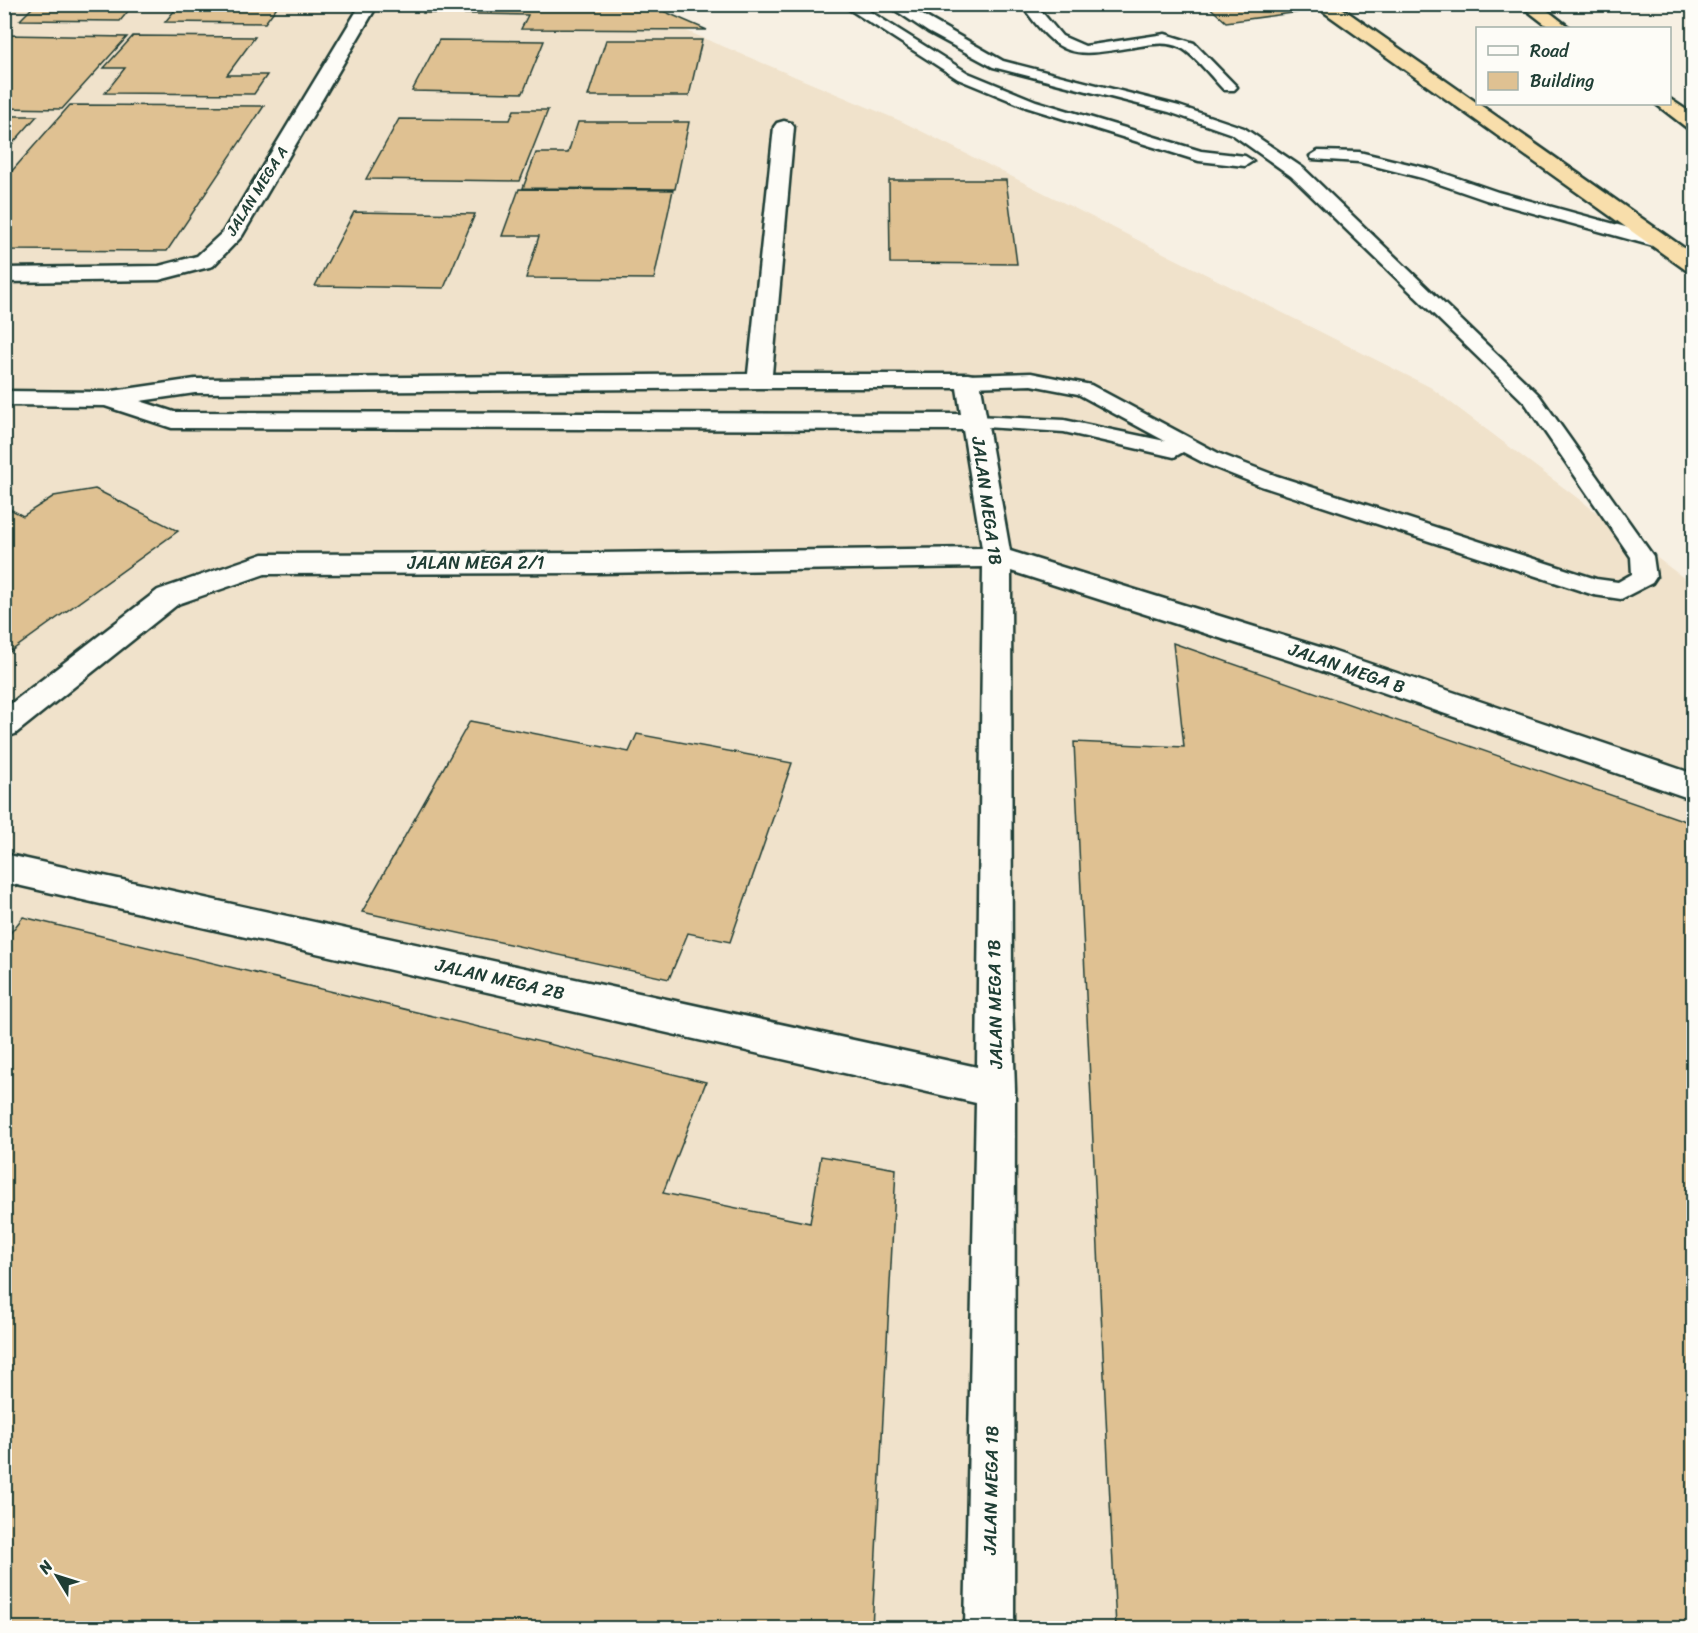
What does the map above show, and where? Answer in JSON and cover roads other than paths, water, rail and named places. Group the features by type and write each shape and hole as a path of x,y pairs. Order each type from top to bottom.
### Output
{"highway":[{"path":"1527,4 1560,27"},
{"path":"1330,9 1694,265"},
{"path":"1666,105 1694,124"}],"street":[{"name":"JALAN MEGA A","path":"4,275 159,273 205,261 231,236 370,4"},
{"path":"759,381 784,127"},
{"path":"4,398 106,399 195,386 968,381"},
{"name":"JALAN MEGA 1B","path":"968,381 997,557 994,989 996,1089 990,1629"},
{"path":"106,399 172,420 975,422"},
{"name":"JALAN MEGA 2/1","path":"4,726 168,597 263,564 586,563 997,557"},
{"name":"JALAN MEGA B","path":"997,557 1318,658 1694,787"},
{"name":"JALAN MEGA 2B","path":"4,868 996,1089"}],"lane":[{"path":"848,4 963,76 1012,96 1199,156 1245,161"},
{"path":"893,4 933,29 998,64 1174,109 1238,131 1297,172 1532,399 1642,555 1644,577 1622,591 1594,587 1269,481 1213,459 1084,389 1031,379 968,381"},
{"path":"1028,4 1057,41 1085,50 1165,39 1189,46 1229,87"},
{"path":"1318,156 1359,157 1428,174 1492,196 1663,243"},
{"path":"975,422 1064,426 1123,437 1213,459"}]}
